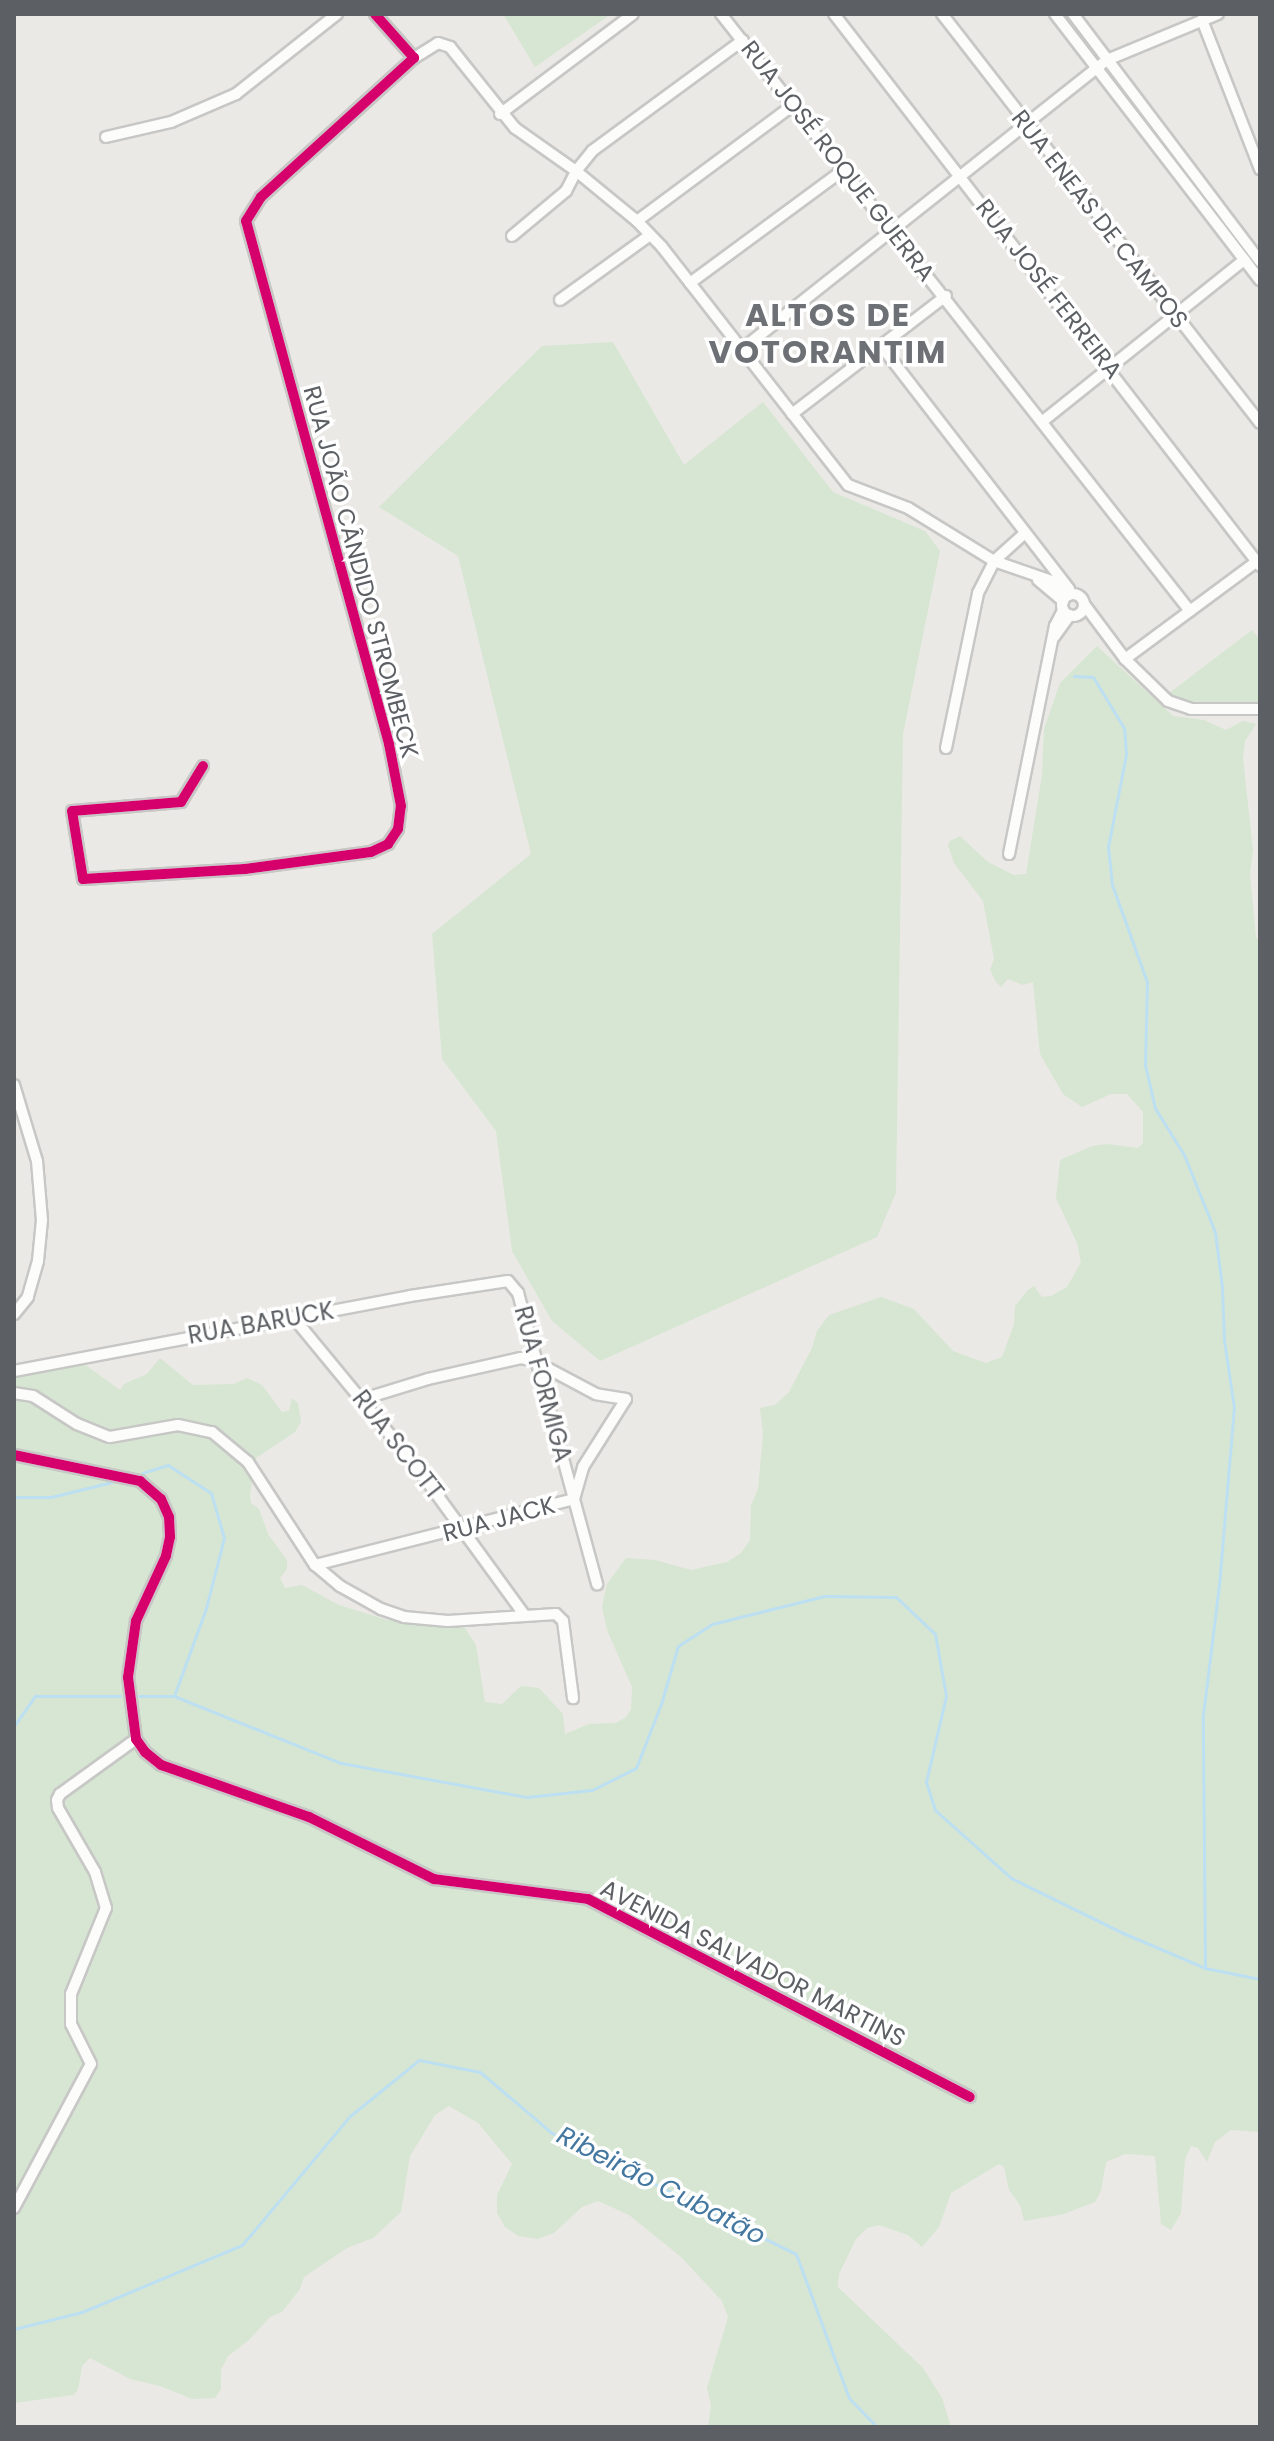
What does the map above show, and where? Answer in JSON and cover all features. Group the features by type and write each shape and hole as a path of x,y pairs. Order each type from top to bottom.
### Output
{"street":[{"path":"106,137 171,122 236,94 337,14"},
{"path":"375,14 414,58 431,45 445,43 500,114 637,221 690,283 848,485 908,508 994,561 1052,581 1069,605 1103,632"},
{"path":"500,114 633,14"},
{"name":"RUA JOSÉ ROQUE GUERRA","path":"721,14 946,296 1190,611"},
{"name":"RUA JOSÉ FERREIRA","path":"834,14 1259,563"},
{"name":"RUA ENEAS DE CAMPOS","path":"942,14 1025,125 1260,423"},
{"path":"1055,14 1260,280"},
{"path":"1073,14 1260,261"},
{"path":"741,350 1097,67 1218,14"},
{"path":"1202,20 1260,169"},
{"path":"512,236 566,191 576,171 592,151 743,40"},
{"name":"RUA JOÃO CÂNDIDO STROMBECK","path":"203,766 181,802 72,811 83,879 245,869 371,852 388,844 398,829 401,806 389,744 246,221 261,197 414,58"},
{"path":"637,221 792,106"},
{"path":"690,283 843,170"},
{"path":"560,300 650,235"},
{"path":"1043,421 1244,260"},
{"path":"792,414 946,296"},
{"path":"882,347 1025,533 1069,605"},
{"path":"946,748 978,593 994,561 1025,533"},
{"path":"1125,659 1259,563"},
{"path":"1069,605 1084,604 1125,659 1158,694 1180,706 1260,709"},
{"path":"1009,854 1054,637 1069,605"},
{"path":"14,1085 37,1161 42,1220 38,1261 28,1297 14,1314"},
{"name":"RUA BARUCK","path":"14,1371 293,1317 508,1281"},
{"name":"RUA FORMIGA","path":"508,1281 518,1293 597,1584"},
{"name":"RUA SCOTT","path":"293,1317 363,1399 464,1530 525,1616"},
{"path":"363,1399 521,1358 537,1364"},
{"name":"RUA JACK","path":"315,1565 464,1530 574,1499 583,1467 626,1399 596,1394 537,1364"},
{"path":"14,1393 33,1396 77,1424 110,1437 178,1425 212,1432 248,1462 315,1565 360,1599 404,1617 469,1621 551,1613 563,1621 573,1698"},
{"path":"14,1455 140,1481 161,1499 169,1517 166,1556 136,1621 130,1649 131,1707 136,1739 60,1794 57,1800 58,1808 95,1872 106,1908 71,1994 71,2024 91,2064 14,2208"},
{"name":"AVENIDA SALVADOR MARTINS","path":"136,1739 145,1752 161,1765 309,1817 434,1879 588,1899 970,2097"}],"green space":[{"path":"503,14 611,14 535,67"},
{"path":"613,342 684,465 763,402 833,492 925,531 940,551 903,734 896,1193 877,1237 600,1361 552,1321 512,1251 496,1131 442,1059 432,934 531,854 458,556 379,507 542,346"},
{"path":"1252,630 1260,640 1260,704 1200,706 1182,703 1168,694"},
{"path":"1097,646 1173,716 1204,720 1226,730 1243,721 1256,724 1245,741 1243,758 1253,850 1250,874 1256,937 1260,941 1260,2132 1231,2130 1215,2142 1207,2162 1198,2148 1191,2146 1185,2160 1181,2213 1171,2230 1161,2224 1155,2156 1125,2154 1106,2162 1101,2191 1095,2202 1064,2214 1024,2221 1020,2205 1009,2190 1004,2167 999,2164 951,2193 939,2227 922,2247 908,2235 879,2225 867,2228 856,2239 839,2274 838,2287 923,2368 942,2398 951,2427 708,2427 711,2406 707,2388 728,2317 722,2301 681,2257 629,2215 598,2201 582,2207 554,2233 538,2239 518,2236 505,2227 497,2213 497,2195 512,2164 478,2123 449,2106 435,2115 410,2156 401,2212 373,2238 347,2248 304,2277 300,2289 282,2312 270,2317 249,2340 228,2356 221,2370 221,2389 215,2398 192,2399 160,2386 130,2379 90,2358 82,2366 78,2390 73,2395 14,2403 14,1372 69,1363 87,1366 120,1390 124,1384 147,1374 160,1358 193,1385 234,1384 247,1378 262,1385 282,1412 289,1411 292,1398 298,1403 301,1422 295,1432 256,1458 250,1495 251,1503 259,1509 268,1534 287,1560 287,1569 280,1578 285,1588 302,1585 339,1605 387,1620 444,1622 465,1628 476,1645 485,1702 502,1704 521,1686 539,1688 563,1714 565,1734 589,1724 616,1723 626,1717 631,1709 632,1687 607,1630 602,1607 607,1584 626,1558 655,1560 691,1570 727,1562 741,1553 750,1540 751,1505 758,1489 763,1434 760,1408 775,1405 789,1392 812,1348 817,1331 829,1315 881,1297 914,1309 953,1351 986,1363 1002,1357 1014,1324 1015,1306 1027,1291 1034,1286 1042,1297 1051,1296 1067,1287 1081,1262 1077,1243 1056,1198 1060,1160 1092,1146 1108,1144 1138,1148 1143,1143 1143,1112 1127,1094 1111,1094 1082,1107 1063,1094 1040,1054 1033,982 1023,985 1008,979 1001,987 996,982 990,970 994,959 983,901 954,863 948,845 960,836 988,862 1014,875 1026,874 1042,775 1044,729 1060,683"}],"waterway":[{"path":"174,1696 341,1763 527,1797 592,1790 636,1768 661,1704 678,1646 712,1624 824,1596 896,1597 935,1634 946,1696 926,1782 935,1810 1011,1878 1123,1933 1205,1968 1203,1715 1219,1585 1234,1408 1224,1340 1222,1287 1215,1232 1184,1155 1155,1108 1145,1065 1147,982 1112,885 1108,847 1126,754 1124,728 1093,677 1074,676"},
{"name":"Ribeirão Cubatão","path":"139,1696 174,1696 206,1608 224,1538 211,1493 168,1465 142,1473"},
{"name":"Ribeirão Cubatão","path":"14,1497 51,1497 112,1482"},
{"name":"Ribeirão Cubatão","path":"14,1726 35,1696 120,1696"},
{"path":"1205,1968 1260,1979"},
{"name":"Ribeirão Cubatão","path":"14,2329 82,2312 242,2245 350,2116 419,2060 480,2072 552,2133 796,2254 849,2398 877,2427"}],"cycle path":[{"path":"203,766 181,802 72,811 83,879 245,869 371,852 388,844 398,829 401,806 389,744 246,221 261,197 414,58 375,14"},
{"path":"14,1455 140,1481 161,1499 169,1517 170,1537 166,1556 136,1621 128,1677 136,1739 145,1752 161,1765 309,1817 434,1879 588,1899 970,2097"}],"district":[{"name":"ALTOS DE VOTORANTIM","path":"828,334"}]}
